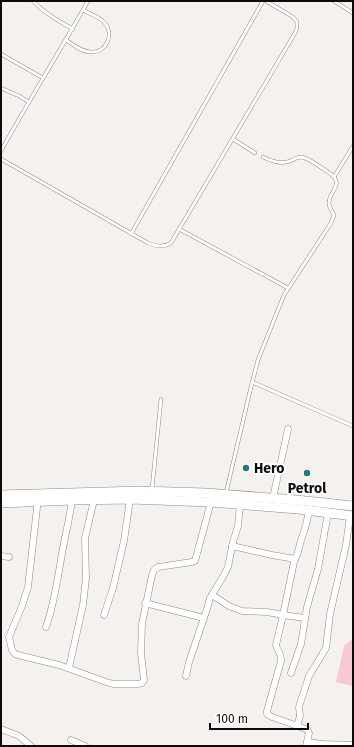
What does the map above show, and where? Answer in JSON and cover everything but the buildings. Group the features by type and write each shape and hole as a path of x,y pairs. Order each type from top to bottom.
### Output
{"main road":[{"path":"1,503 38,497 152,491 273,498 353,506"},
{"path":"1,495 72,500 130,499 211,502 352,516"}],"street":[{"path":"273,498 288,429"},
{"path":"38,497 28,587 22,606 9,636 12,650 14,654 59,665 114,684 138,684 142,683 144,680 141,653 142,624 152,575 154,570 158,567 195,561 211,502"},
{"path":"104,615 113,588 124,541 130,499"},
{"path":"46,627 52,606 72,500"},
{"path":"69,668 84,606 86,578 85,538 94,500"},
{"path":"186,676 189,662 210,598 228,567 238,526 240,504"},
{"path":"310,511 294,562 284,615 276,645 282,657 267,714 272,718 306,729 308,731 307,744 353,745"},
{"path":"291,673 301,644 307,607 318,569 328,513"},
{"path":"297,726 300,716 299,707 309,676 326,648 330,614 352,516"},
{"path":"232,546 295,559"},
{"path":"1,556 9,557"},
{"path":"212,595 229,606 242,611 267,612 305,618"},
{"path":"146,603 204,618"},
{"path":"1,729 19,736 31,746"},
{"path":"72,740 85,746"}],"lane":[{"path":"33,1 52,17 72,29"},
{"path":"1,151 88,1"},
{"path":"131,234 263,1"},
{"path":"1,160 148,244 164,247 171,243 297,28 298,22 293,17 266,1"},
{"path":"334,1 353,13"},
{"path":"66,40 85,51 90,52 100,51 107,44 109,34 106,25 103,21 83,10"},
{"path":"1,54 43,78"},
{"path":"1,88 29,102"},
{"path":"233,138 255,153"},
{"path":"334,177 353,146"},
{"path":"226,495 258,360 284,295 333,219 334,215 329,204 330,197 337,182 334,177 304,158 298,158 282,163 263,157"},
{"path":"179,229 288,288"},
{"path":"252,382 353,426"},
{"path":"152,491 161,400"}],"shaded area":[{"path":"353,638 353,686 336,682 344,646"}],"place":[{"name":"Hero","path":"246,468"},
{"name":"Petrol","path":"307,473"}]}
